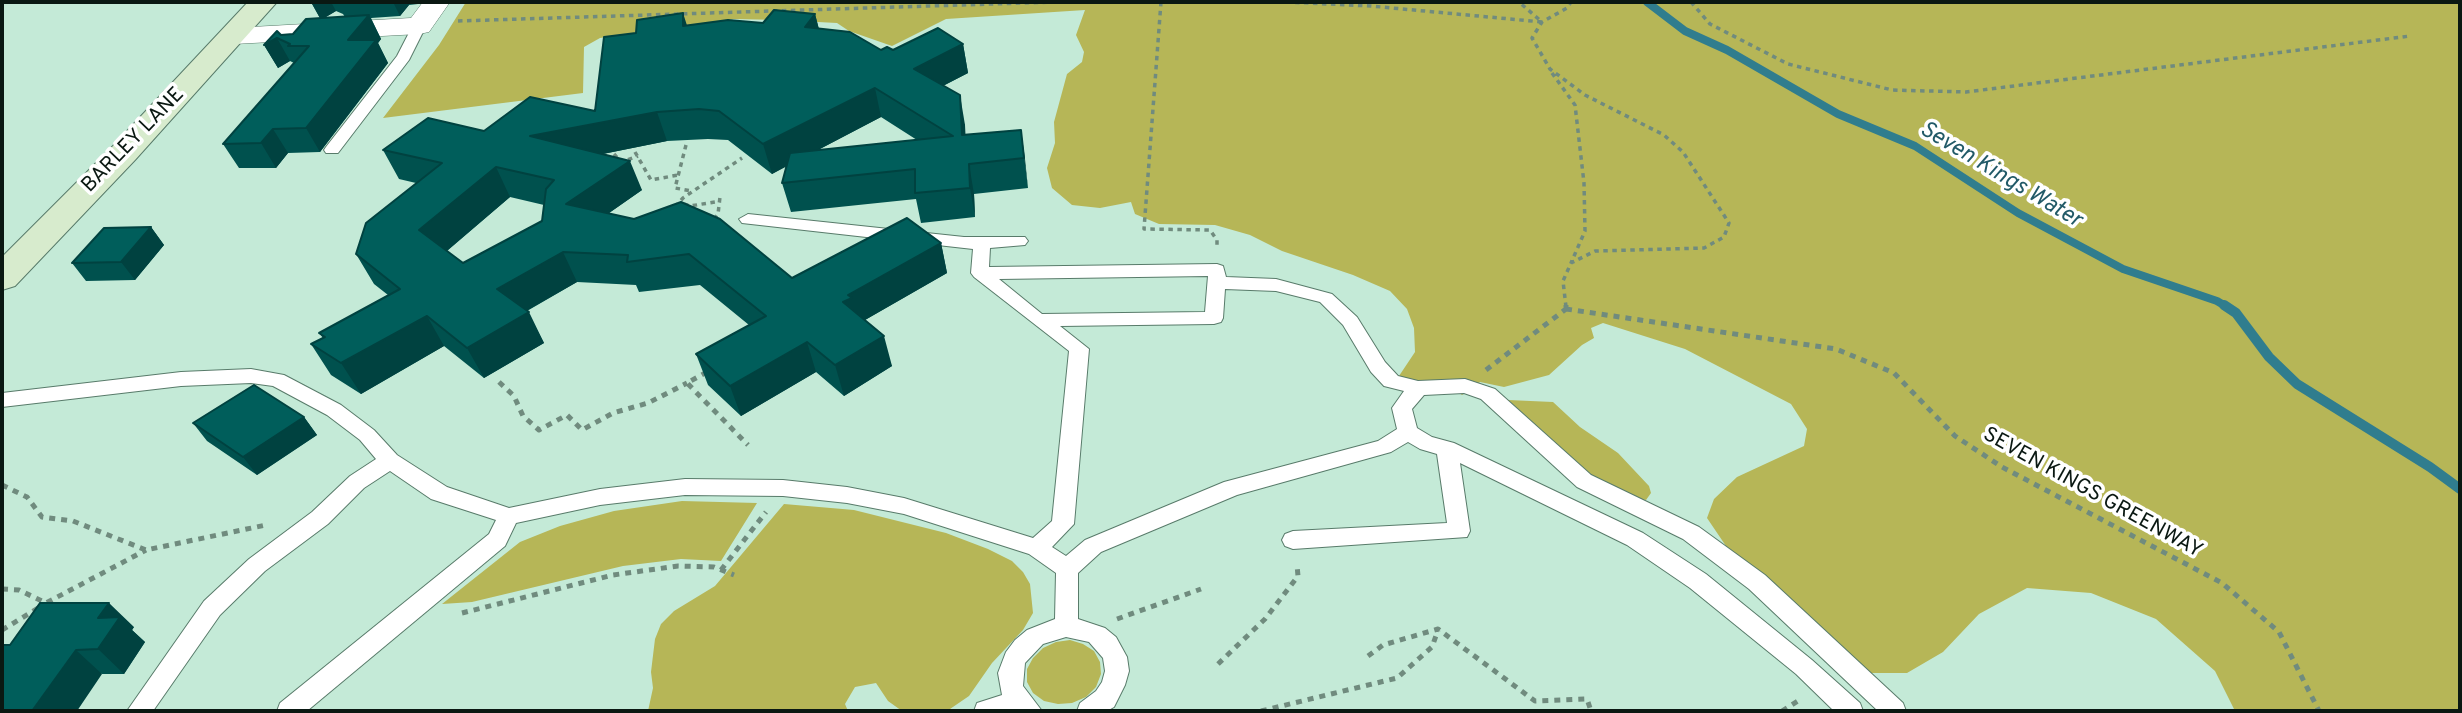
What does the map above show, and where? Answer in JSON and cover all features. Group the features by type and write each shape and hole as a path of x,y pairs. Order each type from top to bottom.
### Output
{"main road":[{"name":"BARLEY LANE","path":"2,278 234,36 263,2"}],"street":[{"path":"234,36 320,30 426,17"}],"lane":[{"path":"332,150 404,57 426,17"},
{"path":"748,219 964,243 1019,241"},
{"path":"980,273 982,243"},
{"path":"980,273 1216,277 1276,285 1326,298 1350,321 1378,367 1391,381 1418,388 1465,386 1488,394 1584,481 1691,533 1757,582 1894,711"},
{"path":"980,273 1079,349 1063,524 1037,548"},
{"path":"1038,320 1214,318 1216,277"},
{"path":"2,400 181,379 251,376 277,380 334,410 367,435 390,461 439,494 509,516 600,497 685,487 783,488 847,495 904,506 1037,548 1067,569"},
{"path":"1418,388 1402,408 1408,432 1427,444 1447,447 1635,539 1698,581 1804,667 1851,711"},
{"path":"1066,627 1067,569 1093,545 1232,488 1384,447 1408,432"},
{"path":"1293,540 1459,531 1447,447"},
{"path":"139,711 212,608 257,565 337,503 358,482 390,461"},
{"path":"289,711 316,677 497,540 509,516"},
{"path":"986,711 1024,706 1011,688 1010,673 1014,659 1023,646 1050,630 1066,627 1097,635 1108,644 1115,657 1117,671 1113,685 1105,699 1089,711"}],"path":[{"path":"426,17 1055,2"},
{"path":"1161,2 1144,229 1210,230 1217,240 1216,277"},
{"path":"1286,2 1385,7 1542,22"},
{"path":"1519,2 1542,22"},
{"path":"1465,386 1566,309 1563,281 1585,231 1584,183 1575,105 1532,38 1542,22 1567,8 1571,2"},
{"path":"1691,2 1710,24 1788,64 1892,90 1966,92 2410,36"},
{"path":"1550,69 1585,95 1664,135 1683,152 1729,223 1724,237 1704,248 1595,251 1571,263"},
{"path":"686,145 675,188 693,191"},
{"path":"614,154 621,162 636,154 651,180 678,175"},
{"path":"670,213 693,191 742,159"},
{"path":"679,203 690,206 721,201"},
{"name":"SEVEN KINGS GREENWAY","path":"1566,309 1836,349 1895,373 1955,436 2002,467 2222,583 2279,632 2319,711"},
{"path":"499,382 514,396 523,416 539,430 567,415 582,430 612,413 648,403 709,371"},
{"path":"687,383 748,444"},
{"path":"2,485 27,497 32,507 43,517 73,521 146,550"},
{"path":"722,570 772,502"},
{"path":"2,630 46,603 146,550 296,519 310,525"},
{"path":"1218,664 1265,619 1298,576 1293,540"},
{"path":"462,613 613,575 678,566 714,567 734,575"},
{"path":"2,589 19,590 46,603"},
{"path":"1097,635 1117,619 1201,589"},
{"path":"1368,656 1382,645 1438,629"},
{"path":"1261,711 1397,678 1432,647 1438,629"},
{"path":"1438,629 1535,701 1587,699 1591,711"}],"shaded area":[{"path":"466,2 2460,2 2460,711 2235,711 2215,671 2156,619 2091,593 2027,588 1979,614 1943,652 1907,673 1869,673 1728,549 1707,518 1714,499 1737,477 1804,446 1807,429 1791,404 1685,349 1603,323 1591,328 1594,338 1582,345 1549,375 1504,387 1480,382 1462,395 1445,381 1420,384 1399,376 1415,352 1414,328 1407,309 1390,291 1353,275 1282,251 1250,235 1215,225 1159,224 1135,214 1131,202 1100,208 1072,205 1052,188 1047,168 1055,143 1054,122 1067,74 1082,62 1084,52 1076,35 1085,10 946,19 892,46 849,31 837,23 780,20 734,19 600,38 584,47 583,93 383,118 439,45"},
{"path":"1508,400 1553,402 1580,427 1618,453 1649,486 1651,493 1646,500 1629,497 1595,478"},
{"path":"682,501 757,503 721,561 681,559 623,566 472,602 442,604 520,542 560,526 614,511"},
{"path":"784,504 854,510 946,533 988,549 1012,561 1023,572 1030,584 1033,613 1023,630 992,663 969,696 950,709 902,711 888,701 876,683 855,687 845,704 848,711 648,711 653,688 651,672 655,639 661,624 674,611 715,586"},
{"path":"1070,640 1094,651 1100,662 1101,674 1096,687 1086,697 1072,703 1044,701 1033,693 1027,682 1027,669 1043,648"}],"building":[{"path":"774,10 815,14 805,27 850,32 881,50 887,47 893,50 938,28 963,44 914,69 960,95 962,135 1021,130 1024,158 969,164 970,188 915,193 915,169 782,183 790,153 953,136 875,88 763,144 719,111 699,109 657,112 530,136 630,161 566,204 634,219 681,202 720,219 792,278 907,218 941,243 848,295 852,298 843,302 884,336 835,365 807,342 730,386 696,354 766,316 689,254 627,262 628,255 563,252 497,289 529,312 467,348 427,316 341,363 311,344 325,337 319,333 400,289 356,254 366,223 442,163 383,150 428,118 484,131 530,97 595,111 604,37 636,33 637,20 683,13 683,26 728,20 763,23","holes":["496,167 554,180 546,189 542,221 463,263 419,230"]},
{"path":"369,15 348,40 376,40 306,128 273,129 261,143 223,144 309,46 288,46 290,44 277,38 264,45 277,31 281,35 293,34 306,19"},
{"path":"151,227 121,262 72,263 104,228"},
{"path":"254,385 304,417 243,457 193,423"},
{"path":"40,603 109,603 98,618 120,617 98,649 76,650 32,711 2,711 2,645 10,645"}],"waterway":[{"name":"Seven Kings Water","path":"1647,2 1685,31 1727,50 1838,114 1915,146 2018,213 2123,269 2217,301 2227,307"},
{"name":"Seven Kings Water","path":"2227,307 2236,313 2269,357 2297,384 2430,467 2460,489"}]}
